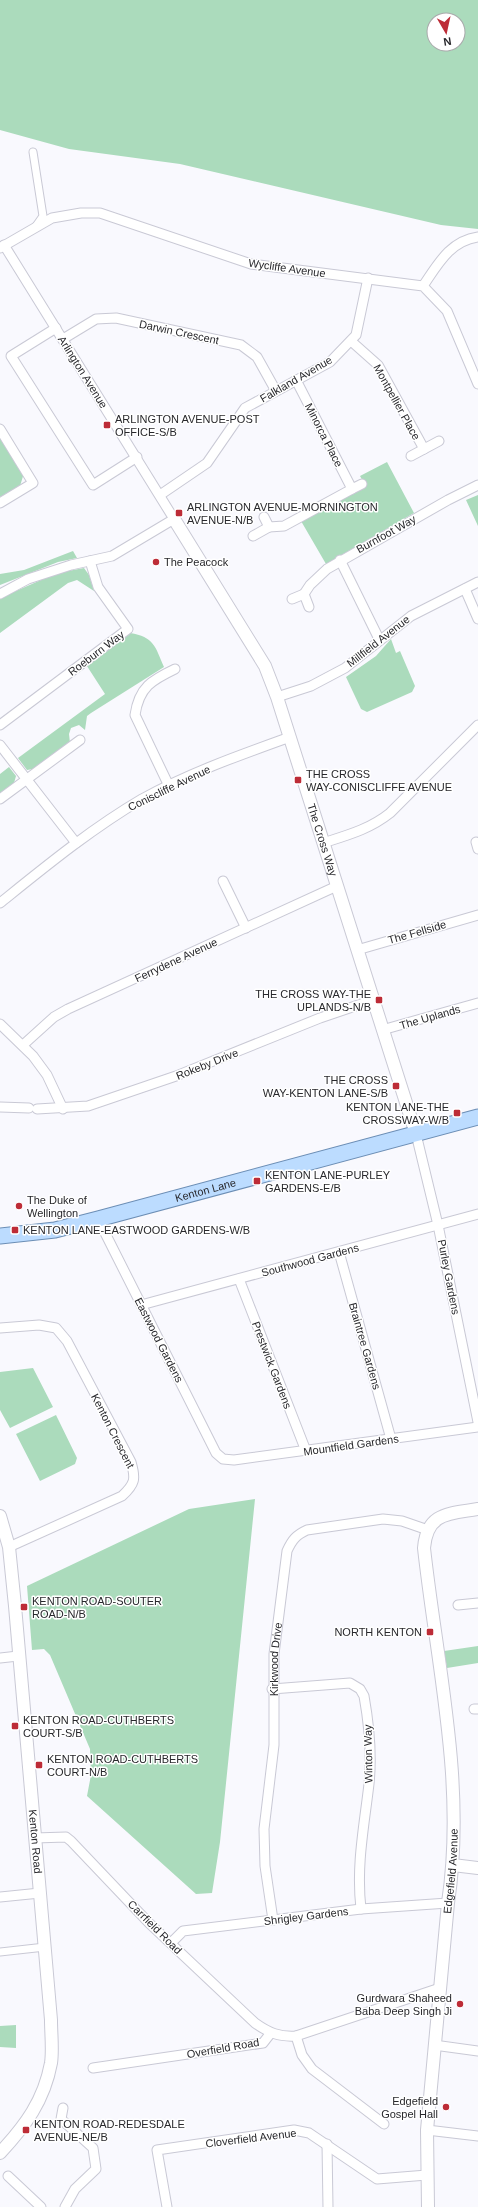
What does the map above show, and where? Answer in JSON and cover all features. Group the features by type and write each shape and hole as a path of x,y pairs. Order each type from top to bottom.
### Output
{"main road":[{"name":"Kenton Lane","path":"0,1236 56,1230 478,1117"}],"street":[{"path":"32,152 43,216 35,228"},
{"name":"Wycliffe Avenue","path":"2,247 52,218 81,213 100,213 251,264 423,286"},
{"path":"478,237 468,239 447,251 423,286 447,311 478,384"},
{"name":"Arlington Avenue","path":"2,247 63,339 174,519"},
{"name":"Falkland Avenue","path":"160,495 207,463 246,408 330,362 351,341 356,335 368,278"},
{"name":"Darwin Crescent","path":"63,339 96,319 116,318 241,345 256,357 276,391"},
{"path":"56,328 11,356 15,363 93,485 137,457"},
{"name":"Montpellier Place","path":"351,341 378,365 424,449"},
{"name":"Minorca Place","path":"296,380 352,489"},
{"path":"0,429 33,483 0,503"},
{"name":"Montpellier Place","path":"411,456 439,441"},
{"path":"253,536 269,527 284,526 362,484"},
{"name":"Burnfoot Way","path":"292,599 304,594 310,585 326,568 442,503 478,486"},
{"path":"264,517 269,527"},
{"path":"0,594 28,579 112,556 174,519"},
{"name":"The Cross Way","path":"174,519 265,666 290,737 372,1000 416,1134"},
{"path":"340,560 379,639"},
{"name":"Roeburn Way","path":"0,725 128,630 98,587 90,561"},
{"name":"Millfield Avenue","path":"277,697 311,686 345,668 379,639 411,616 478,582"},
{"path":"465,589 478,619"},
{"path":"304,594 308,607"},
{"path":"169,786 135,715 141,694 146,687 158,678 175,669"},
{"path":"323,843 364,830 377,824 390,813 478,725"},
{"name":"Coniscliffe Avenue","path":"0,902 76,843 110,819 169,786 226,760 290,737"},
{"path":"0,799 80,740"},
{"path":"0,745 76,843"},
{"path":"222,881 246,928"},
{"name":"Ferrydene Avenue","path":"23,1045 54,1017 68,1009 337,886"},
{"name":"The Fellside","path":"357,950 478,915"},
{"name":"Rokeby Drive","path":"0,1107 63,1109 88,1106 169,1078 320,1018 372,1000"},
{"name":"The Uplands","path":"382,1030 478,1003"},
{"path":"0,1024 23,1045 47,1075 63,1109"},
{"name":"Purley Gardens","path":"416,1134 438,1225 478,1422"},
{"name":"Southwood Gardens","path":"141,1305 478,1214"},
{"name":"Eastwood Gardens","path":"98,1219 216,1453 223,1459"},
{"name":"Braintree Gardens","path":"339,1252 392,1439"},
{"name":"Prestwick Gardens","path":"239,1279 306,1451"},
{"name":"Kenton Crescent","path":"0,1328 39,1325 56,1328 67,1341 131,1462 135,1476 131,1488 122,1496 9,1547"},
{"name":"Mountfield Gardens","path":"223,1459 234,1460 306,1451 478,1427"},
{"path":"426,1533 431,1523 440,1516 478,1509"},
{"name":"Kenton Road","path":"0,1516 9,1547 51,2020 51,2063 38,2104 29,2121 0,2153"},
{"name":"Kirkwood Drive","path":"273,1920 265,1866 264,1829 274,1745 272,1689 274,1654 287,1551 291,1541 297,1534 307,1530 383,1519 402,1520 426,1533"},
{"name":"Edgefield Avenue","path":"426,1533 426,1566 451,1757 455,1813 453,1865 434,2045 427,2130 428,2207"},
{"path":"458,1605 478,1602"},
{"path":"0,1658 18,1656"},
{"name":"Winton Way","path":"272,1689 350,1683 360,1689 364,1696 370,1759 369,1783 359,1858 359,1890 361,1909"},
{"name":"Carrfield Road","path":"35,1838 66,1837 170,1943 255,2023 270,2034"},
{"path":"453,1865 478,1868"},
{"path":"0,1897 40,1893"},
{"name":"Shrigley Gardens","path":"170,1943 183,1931 361,1909 448,1903"},
{"path":"0,1952 45,1947"},
{"name":"Overfield Road","path":"93,2068 262,2043 270,2034 283,2037 296,2036 440,1988"},
{"path":"296,2036 302,2055 312,2070 384,2124"},
{"path":"434,2045 478,2051"},
{"path":"63,2108 61,2119 93,2148 96,2169 75,2189 65,2207"},
{"name":"Cloverfield Avenue","path":"167,2207 157,2150 294,2130 309,2133 377,2179 427,2175"},
{"path":"427,2130 478,2136"},
{"path":"327,2144 328,2207"},
{"path":"8,2176 40,2207"}],"green space":[{"path":"0,0 478,0 478,229 441,225 180,164 69,149 0,130"},
{"path":"0,433 24,473 20,486 0,497"},
{"path":"387,462 414,513 326,564 301,521 365,485 360,476"},
{"path":"478,495 478,526 466,500"},
{"path":"73,551 77,558 58,562 0,585 0,574 24,570"},
{"path":"84,568 89,575 94,591 77,580 68,583 0,633 0,598 57,573"},
{"path":"130,633 144,637 153,644 164,667 87,716 85,730 79,725 71,728 69,734 70,743 33,769 27,770 18,758 105,694 85,663"},
{"path":"391,639 396,653 400,651 415,686 412,692 367,712 361,709 346,677 376,656"},
{"path":"9,767 16,776 14,783 0,793 0,774"},
{"path":"33,1368 53,1407 10,1428 0,1410 0,1372"},
{"path":"56,1415 77,1458 75,1464 40,1481 16,1434"},
{"path":"255,1499 220,1842 212,1893 196,1894 87,1796 91,1775 90,1749 50,1655 44,1649 32,1650 27,1586 189,1509"},
{"path":"478,1646 478,1663 447,1668 444,1651"},
{"path":"16,2025 16,2048 0,2047 0,2026"}],"place":[{"name":"ARLINGTON AVENUE-POST OFFICE-S/B","path":"107,425"},
{"name":"ARLINGTON AVENUE-MORNINGTON AVENUE-N/B","path":"179,513"},
{"name":"The Peacock","path":"156,562"},
{"name":"THE CROSS WAY-CONISCLIFFE AVENUE","path":"298,780"},
{"name":"THE CROSS WAY-THE UPLANDS-N/B","path":"379,1000"},
{"name":"THE CROSS WAY-KENTON LANE-S/B","path":"396,1086"},
{"name":"KENTON LANE-THE CROSSWAY-W/B","path":"457,1113"},
{"name":"KENTON LANE-PURLEY GARDENS-E/B","path":"257,1181"},
{"name":"The Duke of Wellington","path":"19,1206"},
{"name":"KENTON LANE-EASTWOOD GARDENS-W/B","path":"15,1230"},
{"name":"KENTON ROAD-SOUTER ROAD-N/B","path":"24,1607"},
{"name":"NORTH KENTON","path":"430,1632"},
{"name":"KENTON ROAD-CUTHBERTS COURT-S/B","path":"15,1726"},
{"name":"KENTON ROAD-CUTHBERTS COURT-N/B","path":"39,1765"},
{"name":"Gurdwara Shaheed Baba Deep Singh Ji","path":"460,2004"},
{"name":"Edgefield Gospel Hall","path":"446,2107"},
{"name":"KENTON ROAD-REDESDALE AVENUE-NE/B","path":"26,2130"}]}
